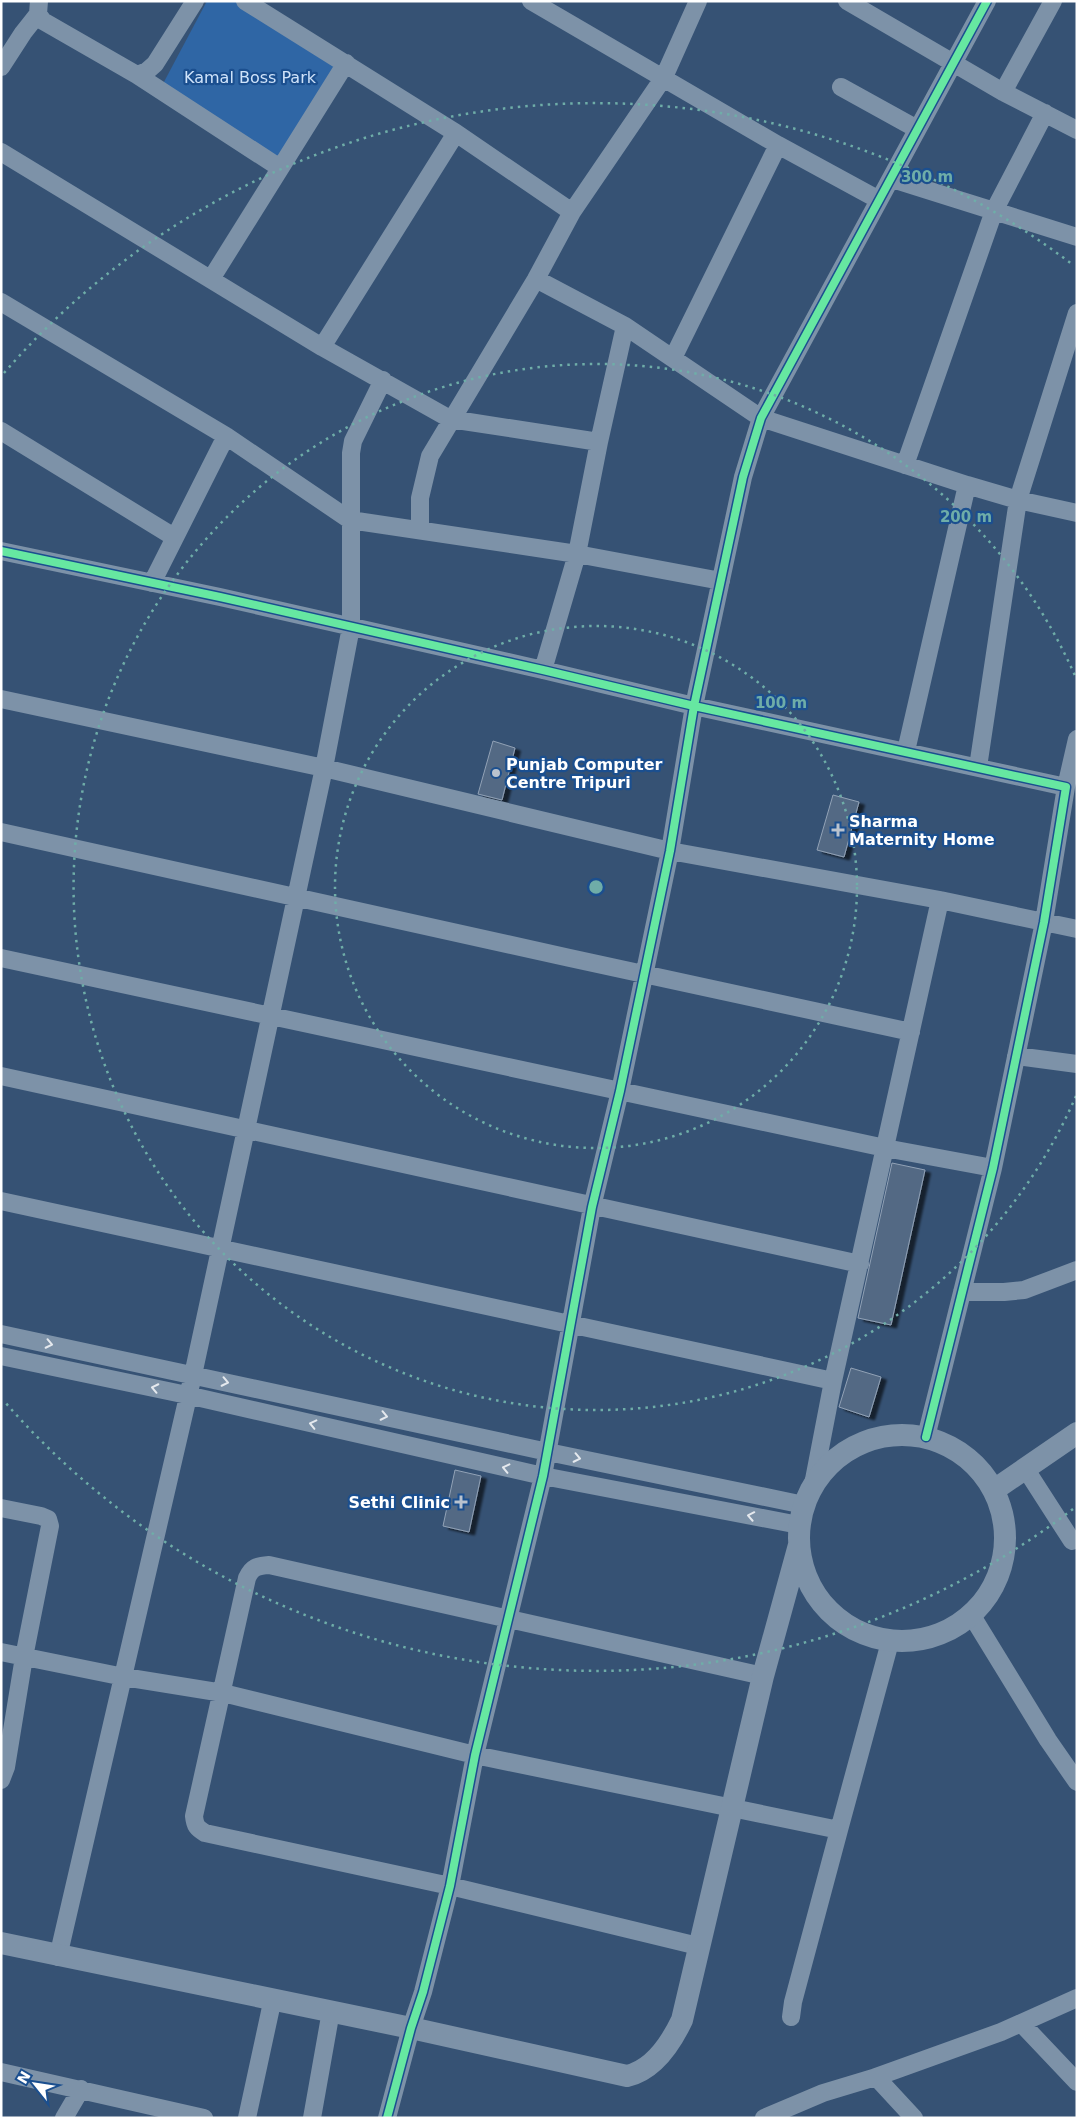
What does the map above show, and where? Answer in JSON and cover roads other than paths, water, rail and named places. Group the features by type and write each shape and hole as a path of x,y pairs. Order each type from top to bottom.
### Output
{"street":[{"path":"137,75 156,64 195,1"},
{"path":"245,1 456,133 572,212"},
{"path":"531,1 778,145 879,200"},
{"path":"420,530 420,498 430,456 450,419 536,279 572,212 664,77 698,1"},
{"path":"847,1 1003,92 1077,130"},
{"path":"387,2118 411,2028 423,1992 450,1886 475,1756 543,1476 592,1207 620,1091 670,851 694,706 743,477 761,418 987,1"},
{"path":"1003,92 1053,1"},
{"path":"38,8 43,21 137,75 280,168"},
{"path":"1,67 38,8"},
{"path":"211,279 346,63"},
{"path":"842,87 917,129"},
{"path":"905,465 994,211 1045,113"},
{"path":"322,347 456,133"},
{"path":"673,358 778,145"},
{"path":"1,152 322,347 450,419 599,442"},
{"path":"892,179 1077,237"},
{"path":"536,279 625,326 761,418 967,485 1018,500 1077,513"},
{"path":"1,302 226,436 350,520 577,554 721,581"},
{"path":"978,768 1018,500 1077,313"},
{"path":"543,670 577,554 599,442 625,326"},
{"path":"58,1956 193,1374 324,768 352,627 351,453 353,441 383,380"},
{"path":"2,432 174,537"},
{"path":"152,583 226,436"},
{"path":"906,751 967,485"},
{"path":"1,551 352,627 694,706 1066,787"},
{"path":"1,699 324,768 670,851 940,900 1077,929"},
{"path":"926,1437 993,1168 1044,922 1066,787 1077,739"},
{"path":"1,832 296,896 643,976 911,1032"},
{"path":"1,1943 273,1998 627,2076 639,2074 658,2058 674,2036 682,2020 763,1676 804,1516 940,900"},
{"path":"1,958 885,1148 993,1168"},
{"path":"1016,1056 1077,1064"},
{"path":"1,1076 246,1128 592,1207 860,1264"},
{"path":"1,1201 833,1381"},
{"path":"962,1292 1024,1290 1077,1270"},
{"path":"1,1334 548,1452 804,1516"},
{"path":"1,1356 187,1395 543,1476 804,1516"},
{"path":"994,1490 1077,1434"},
{"path":"897,1435 926,1437 954,1448 976,1466 994,1490 1004,1521 1004,1554 994,1585 972,1616 950,1630 921,1640 890,1642 856,1631 827,1610 807,1580 804,1516 820,1475 842,1454 868,1440 897,1435"},
{"path":"1025,1468 1072,1542"},
{"path":"1,1508 41,1516 48,1519 50,1526 24,1657 6,1767 1,1780"},
{"path":"698,1946 450,1886 215,1835 198,1829 194,1824 194,1816 223,1693 247,1578 251,1569 269,1565 763,1676"},
{"path":"972,1616 1048,1740 1077,1782"},
{"path":"791,2017 793,2002 890,1642"},
{"path":"1,1652 124,1677 223,1693 475,1756 839,1830"},
{"path":"247,2118 273,1998"},
{"path":"764,2118 823,2093 1022,2024 1077,1998"},
{"path":"312,2118 332,2012"},
{"path":"1022,2024 1077,2082"},
{"path":"1,2072 204,2118"},
{"path":"876,2076 914,2118"},
{"path":"64,2118 81,2089"}],"place":[{"name":"Punjab Computer Centre Tripuri","path":"496,773"},
{"name":"Sharma Maternity Home","path":"838,830"},
{"name":"Sethi Clinic","path":"461,1502"}],"park label":[{"name":"Kamal Boss Park","path":"250,77"}]}
